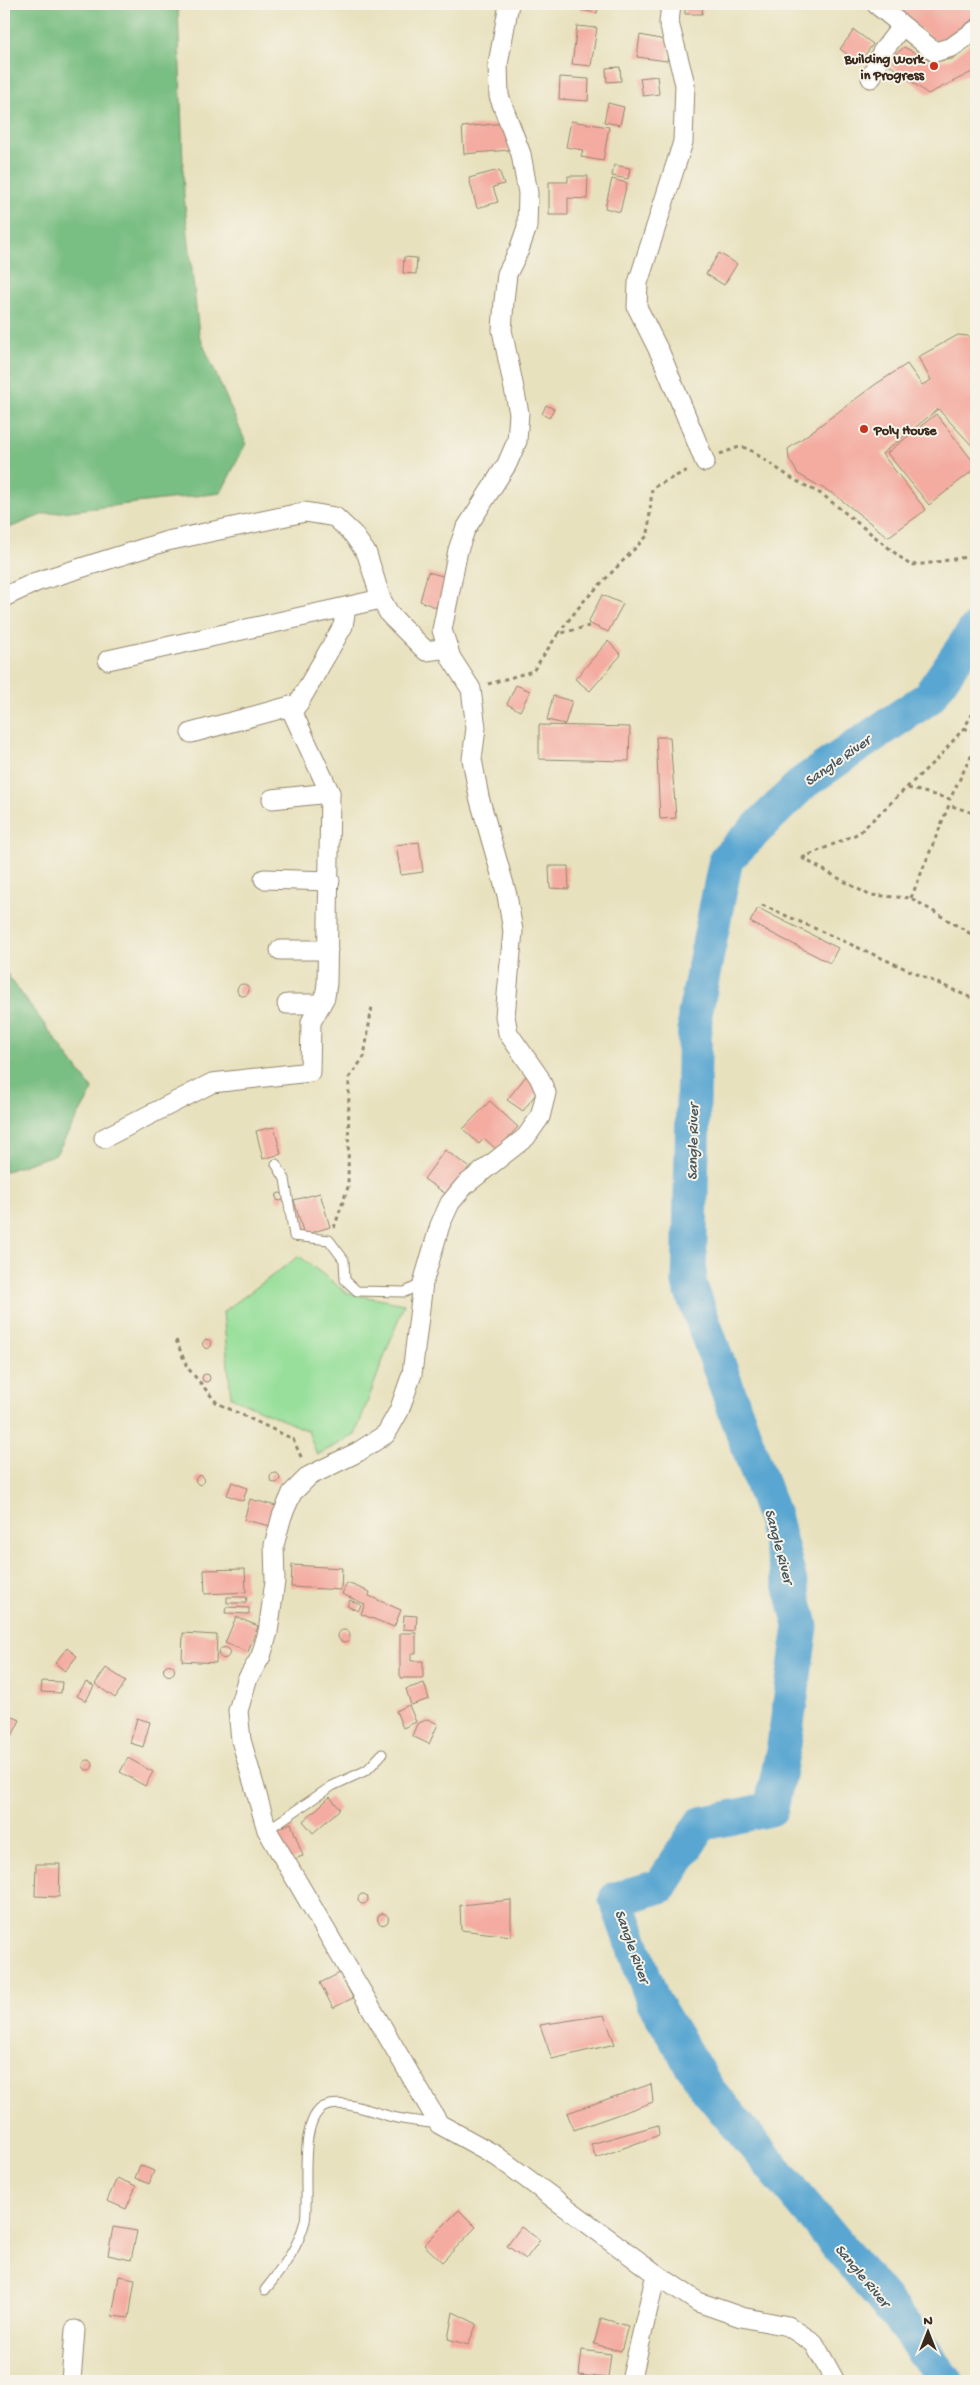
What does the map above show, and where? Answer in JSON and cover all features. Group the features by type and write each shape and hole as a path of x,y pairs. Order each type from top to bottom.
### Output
{"street":[{"path":"509,4 498,64 500,96 521,154 528,193 527,227 520,250 507,274 502,330 519,414 517,441 507,464 463,537 442,630 451,658 471,689 476,728 472,759 479,798 507,894 513,931 505,1016 508,1033 539,1077 546,1093 540,1117 526,1138 465,1185 450,1203 440,1225 423,1283 412,1374 399,1411 386,1434 358,1452 309,1476 292,1493 282,1516 274,1545 275,1581 268,1632 261,1656 247,1680 238,1711 241,1740 268,1830 439,2124 495,2155 656,2274 698,2302 740,2317 788,2326 814,2343 835,2381"},
{"path":"672,4 669,23 685,84 683,142 638,283 637,307 661,355 705,462"},
{"path":"876,4 935,52 952,47 976,30"},
{"path":"871,78 882,52 902,26"},
{"path":"4,597 36,582 167,542 305,512 335,517 354,534 367,554 381,599 390,615 426,651 448,648"},
{"path":"108,660 381,599"},
{"path":"191,733 298,704 343,626 346,608"},
{"path":"104,1138 212,1083 310,1072 311,1022 325,997 330,881 330,793 290,707"},
{"path":"272,799 330,793"},
{"path":"264,879 330,881"},
{"path":"280,950 328,950"},
{"path":"288,1004 321,1004"},
{"path":"630,2381 656,2274"},
{"path":"70,2381 75,2330"}],"lane":[{"path":"276,1164 285,1178 294,1236 329,1240 344,1260 345,1280 357,1291 405,1292 423,1283"},
{"path":"268,1830 332,1786 367,1770 382,1754"},
{"path":"265,2290 290,2260 304,2221 308,2133 315,2112 329,2104 356,2107 396,2118 439,2124"}],"path":[{"path":"471,689 533,671 583,602 648,535 652,488 739,447 747,448 793,479 823,495 910,565 934,564 955,557 976,556"},
{"path":"558,634 589,626"},
{"path":"976,708 964,728 908,788 859,833 802,858 869,895 911,898 976,937"},
{"path":"964,728 976,733"},
{"path":"908,788 950,799 976,746"},
{"path":"911,898 949,805 976,814"},
{"path":"762,905 976,1000"},
{"path":"329,1240 348,1187 349,1078 364,1057 372,1006"},
{"path":"176,1340 187,1367 217,1403 293,1439 309,1476"}],"green space":[{"path":"9,4 178,4 184,196 199,335 246,443 221,493 44,514 4,530 4,14"},
{"path":"4,970 93,1090 56,1154 4,1172"},
{"path":"299,1256 347,1293 404,1304 355,1435 317,1455 308,1431 231,1397 223,1312"}],"building":[{"path":"582,4 599,4 597,13 581,10"},
{"path":"685,4 703,4 702,14 685,14"},
{"name":"Building Work in Progress","path":"889,4 976,4 976,17 939,44"},
{"path":"577,26 597,28 591,66 572,64"},
{"path":"854,30 873,44 859,63 840,49"},
{"path":"640,35 670,41 667,61 637,57"},
{"name":"Building Work in Progress","path":"976,38 976,70 928,94 886,62 904,47 932,62 952,59"},
{"path":"620,67 621,81 607,82 606,68"},
{"path":"657,76 659,94 643,96 640,78"},
{"path":"560,77 589,79 588,101 559,99"},
{"path":"608,103 624,107 620,125 604,122"},
{"path":"571,121 609,127 603,161 581,157 583,150 566,147"},
{"path":"506,123 509,150 464,154 462,127"},
{"path":"614,165 630,168 628,179 612,176"},
{"path":"499,170 504,184 493,187 498,202 477,208 469,178"},
{"path":"568,176 588,176 587,199 568,198 568,215 549,215 549,182 568,182"},
{"path":"612,179 627,183 620,212 605,208"},
{"path":"719,253 737,264 724,285 706,274"},
{"path":"404,257 417,258 416,274 403,273"},
{"name":"Poly House","path":"958,335 968,336 976,346 976,450 938,409 882,454 926,510 888,537 835,495 798,474 789,459 788,449 876,384 907,364 922,385 931,380 918,357"},
{"path":"546,405 554,409 549,418 542,414"},
{"path":"936,414 976,465 976,468 929,505 887,453"},
{"path":"428,572 450,578 440,609 420,601"},
{"path":"602,595 623,604 608,632 588,623"},
{"path":"608,641 621,655 590,691 575,679"},
{"path":"516,685 530,691 520,711 507,704"},
{"path":"553,696 572,701 565,724 547,720"},
{"path":"539,725 630,727 629,761 539,759"},
{"path":"656,737 670,737 676,818 660,819"},
{"path":"419,842 423,872 401,875 396,845"},
{"path":"549,866 568,866 569,889 550,888"},
{"path":"758,908 838,948 830,963 750,922"},
{"path":"245,984 248,985 248,995 241,996 238,995 237,988 238,985"},
{"path":"526,1076 541,1087 523,1111 507,1100"},
{"path":"490,1101 518,1127 497,1150 484,1138 479,1144 463,1129"},
{"path":"274,1127 281,1154 263,1159 256,1131"},
{"path":"445,1150 469,1167 449,1196 424,1179"},
{"path":"280,1193 284,1197 280,1201 276,1197"},
{"path":"320,1193 330,1227 304,1235 294,1200"},
{"path":"207,1340 211,1344 207,1348 203,1344"},
{"path":"206,1374 210,1378 206,1382 202,1378"},
{"path":"273,1473 277,1473 280,1478 279,1482 273,1483 270,1480 270,1476"},
{"path":"200,1476 204,1480 200,1484 196,1480"},
{"path":"232,1482 247,1488 243,1501 227,1495"},
{"path":"250,1499 276,1506 271,1526 244,1520"},
{"path":"292,1565 342,1568 341,1590 291,1587"},
{"path":"245,1569 246,1592 205,1594 204,1570"},
{"path":"347,1583 370,1592 369,1596 401,1610 394,1627 361,1614 365,1604 342,1594"},
{"path":"227,1597 247,1597 246,1603 227,1603"},
{"path":"350,1600 361,1605 358,1611 347,1606"},
{"path":"226,1607 249,1608 249,1614 225,1613"},
{"path":"404,1615 417,1616 416,1630 403,1629"},
{"path":"236,1617 258,1626 248,1652 225,1643"},
{"path":"342,1630 346,1630 350,1636 346,1642 342,1642 338,1638 338,1634"},
{"path":"183,1633 217,1635 216,1663 182,1661"},
{"path":"400,1633 416,1633 416,1653 411,1653 411,1661 423,1661 423,1678 400,1678"},
{"path":"224,1647 230,1653 224,1659 218,1653"},
{"path":"67,1648 77,1656 65,1671 55,1663"},
{"path":"169,1664 175,1670 169,1676 163,1670"},
{"path":"106,1668 126,1681 115,1698 95,1684"},
{"path":"42,1681 62,1682 61,1693 41,1692"},
{"path":"86,1682 94,1686 86,1701 77,1696"},
{"path":"424,1683 429,1699 411,1705 406,1689"},
{"path":"409,1705 416,1722 403,1728 396,1711"},
{"path":"9,1715 20,1720 12,1736 4,1732 4,1726"},
{"path":"137,1718 150,1722 143,1747 130,1743"},
{"path":"428,1719 438,1724 429,1744 412,1736 417,1724"},
{"path":"128,1758 153,1772 145,1786 120,1772"},
{"path":"88,1760 93,1765 88,1770 83,1765"},
{"path":"330,1797 340,1809 313,1833 303,1821"},
{"path":"291,1823 303,1856 288,1861 276,1829"},
{"path":"36,1864 60,1864 59,1897 35,1896"},
{"path":"363,1894 368,1899 363,1904 358,1899"},
{"path":"511,1900 511,1936 461,1930 460,1905"},
{"path":"381,1914 385,1914 388,1919 387,1923 381,1924 378,1921 378,1917"},
{"path":"340,1973 353,1998 333,2008 320,1983"},
{"path":"604,2015 615,2044 552,2059 540,2025"},
{"path":"651,2084 653,2102 574,2130 567,2113"},
{"path":"658,2125 659,2135 596,2158 591,2144"},
{"path":"140,2165 154,2171 149,2184 135,2178"},
{"path":"117,2178 136,2186 126,2209 107,2201"},
{"path":"459,2210 476,2227 442,2262 424,2245"},
{"path":"113,2227 137,2231 131,2260 108,2255"},
{"path":"521,2227 540,2240 526,2259 507,2246"},
{"path":"119,2276 135,2279 129,2318 112,2316"},
{"path":"453,2312 477,2324 468,2345 448,2339"},
{"path":"601,2318 628,2326 621,2351 594,2344"},
{"path":"582,2350 611,2354 608,2378 579,2375"}],"waterway":[{"name":"Sangle River","path":"946,2381 897,2316 708,2090 653,2001 616,1899 661,1886 701,1824 771,1809 784,1745 801,1626 773,1515 689,1283 695,1014 726,859 804,782 928,698 976,629"}],"place":[{"name":"Building Work in Progress","path":"934,66"},
{"name":"Poly House","path":"864,429"}]}
